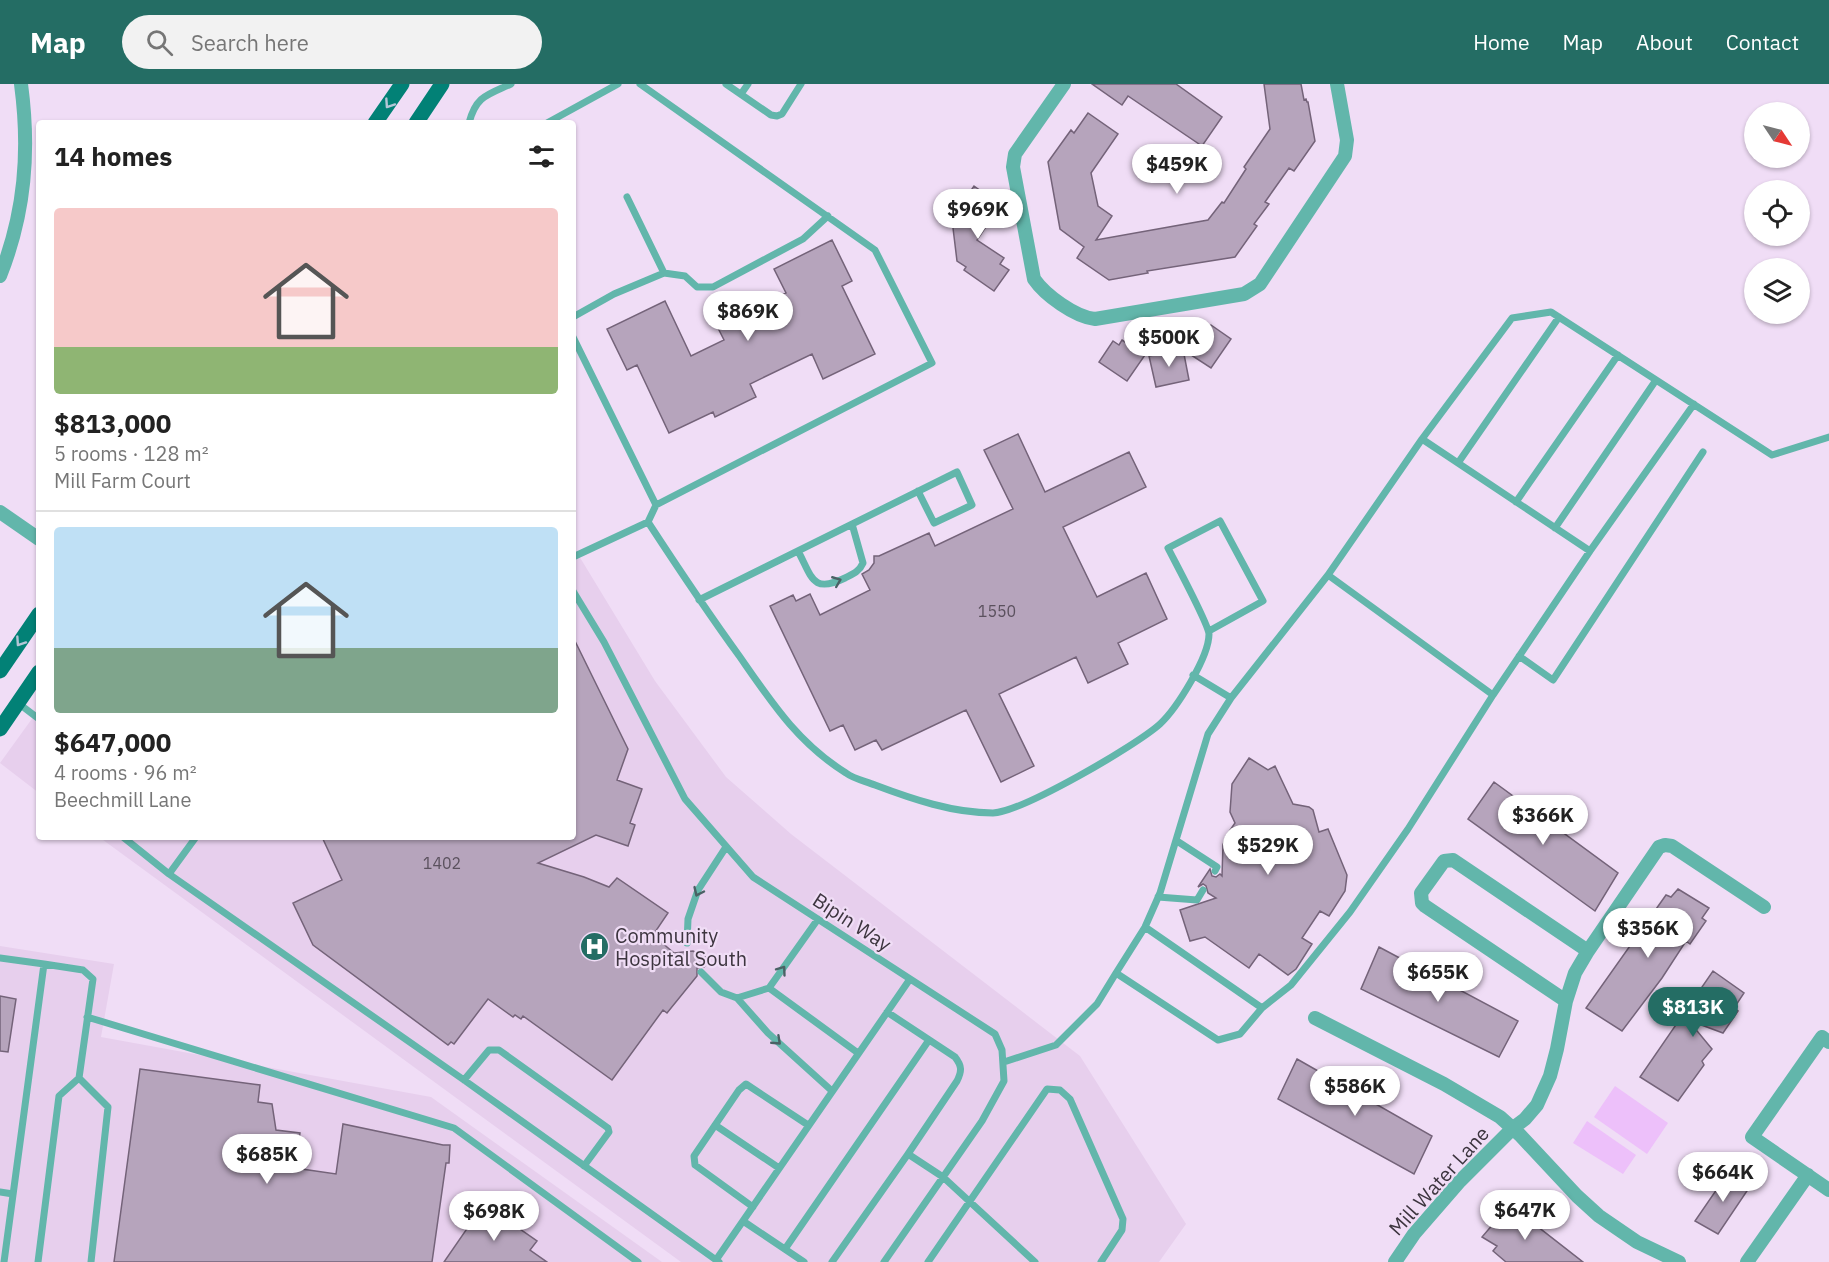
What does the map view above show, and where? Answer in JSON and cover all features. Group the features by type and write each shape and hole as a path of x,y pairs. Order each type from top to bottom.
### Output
{"main road":[{"path":"377,120 402,84"},
{"path":"418,120 442,84"},
{"path":"0,671 36,618"},
{"path":"0,729 36,676"}],"street":[{"path":"0,276 14,237 24,188 26,134 21,84"},
{"path":"1064,84 1015,154 1014,163 1031,270 1036,282 1044,291 1076,314 1095,319 1244,294 1256,287 1344,160 1348,148 1337,84"},
{"path":"0,512 36,537"},
{"name":"Mill Water Lane","path":"1395,1262 1414,1234 1460,1181 1513,1128 1526,1119 1537,1105 1550,1076 1566,1001 1575,973 1662,845 1672,846 1764,907"},
{"path":"1566,1001 1425,906 1422,903 1421,893 1443,861 1453,860 1588,951"},
{"path":"1315,1018 1444,1084 1500,1117 1599,1216 1643,1246 1678,1262"},
{"path":"1829,1042 1822,1037 1752,1137 1829,1190"},
{"path":"1747,1262 1808,1175"}],"lane":[{"path":"470,120 480,97 511,84"},
{"path":"552,120 618,84"},
{"path":"576,556 648,522 656,505 932,363 875,250 640,84"},
{"path":"726,84 771,115 777,116 782,114 801,84"},
{"path":"741,94 748,84"},
{"path":"627,197 664,273"},
{"path":"576,315 614,294 664,273 685,276 697,287 713,287 803,239 828,216"},
{"path":"1004,1062 1056,1046 1097,1004 1145,927 1158,897 1208,734 1231,698 1328,575 1422,439 1512,318 1551,312 1772,455 1829,437"},
{"path":"1458,463 1559,317"},
{"path":"576,343 656,505"},
{"path":"1516,502 1618,355"},
{"path":"1555,528 1656,380"},
{"path":"1116,973 1218,1040 1240,1034 1262,1008 1292,985 1350,912 1408,829 1519,656 1694,404"},
{"path":"1422,439 1590,551"},
{"path":"1519,656 1553,680 1703,452"},
{"path":"699,600 918,491 957,472 972,505 934,523 918,491"},
{"path":"648,522 699,600 779,713 810,747 848,774 924,803 996,813 1041,797 1136,741 1160,724 1178,703 1207,649 1209,631 1168,548 1220,521 1263,601 1209,631"},
{"path":"798,551 818,584 825,586 833,584 855,573 863,563 852,524"},
{"path":"1328,575 1493,695"},
{"name":"Bipin Way","path":"576,596 604,642 685,799 753,877 995,1034 1002,1050 1004,1081 982,1121 884,1262"},
{"path":"1193,675 1231,698"},
{"path":"18,703 36,717"},
{"path":"128,840 169,874 464,1080 717,1261 910,979"},
{"path":"169,874 194,840"},
{"path":"1177,841 1217,867 1215,871"},
{"path":"687,943 688,919 698,890 726,847"},
{"path":"1158,897 1197,900 1203,890"},
{"path":"737,998 769,988 818,920"},
{"path":"1145,927 1262,1008"},
{"path":"0,958 83,970 93,979 79,1078 59,1096 38,1262"},
{"path":"4,1262 44,964"},
{"path":"702,972 721,992 737,998 768,1032 832,1091"},
{"path":"769,988 858,1053"},
{"path":"832,1262 962,1073 955,1057 887,1012"},
{"path":"87,1017 454,1128 638,1262"},
{"path":"785,1249 928,1040"},
{"path":"464,1080 489,1050 499,1050 608,1128 609,1132 584,1166"},
{"path":"79,1078 108,1107 91,1262"},
{"path":"753,1206 695,1165 694,1156 715,1125 739,1090 746,1084 808,1125"},
{"path":"928,1262 1047,1089 1060,1090 1070,1100 1123,1219 1122,1230 1101,1262"},
{"path":"715,1125 779,1168"},
{"path":"908,1154 943,1177 1035,1262"},
{"path":"0,1192 13,1194"},
{"path":"743,1221 804,1262"}],"shaded area":[{"name":"Community Hospital South","path":"576,551 655,681 726,777 791,834 1080,1056 1186,1224 1159,1262 681,1262 103,840 576,840"},
{"path":"36,713 36,791 0,763"},
{"path":"0,946 114,964 101,1037 431,1097 662,1262 0,1262"},
{"path":"1615,1086 1668,1123 1647,1154 1594,1117"},
{"path":"1587,1121 1636,1155 1623,1174 1573,1143"}],"building":[{"path":"1092,84 1176,84 1222,117 1202,146 1128,96 1122,105"},
{"path":"1264,84 1301,84 1304,100 1308,102 1315,141 1294,171 1289,168 1265,202 1269,204 1254,224 1257,226 1235,257 1147,271 1148,273 1109,280 1077,258 1084,247 1060,229 1048,162 1071,130 1074,133 1088,113 1118,134 1091,173 1098,206 1112,216 1096,240 1208,220 1222,202 1224,203 1246,169 1244,167 1270,129"},
{"path":"974,186 998,203 994,209 997,210 977,240 1004,258 1000,264 1009,270 994,291 964,270 966,267 957,261 953,228 959,219 954,215"},
{"path":"832,240 852,281 842,286 875,354 823,379 812,354 750,384 756,397 715,417 713,412 669,433 637,365 627,370 607,329 665,301 691,356 724,340 717,326 786,293 774,269"},
{"path":"1211,325 1231,339 1211,368 1185,351 1202,326 1207,330"},
{"path":"1122,340 1145,355 1127,381 1099,362 1113,341 1119,345"},
{"path":"1183,349 1189,380 1156,387 1149,356"},
{"path":"1018,434 1045,492 1129,452 1146,487 1063,527 1097,597 1146,573 1167,619 1118,643 1128,664 1088,683 1076,657 999,694 1034,766 1001,782 966,710 882,750 876,740 855,750 843,725 830,731 770,606 793,595 796,601 810,594 820,615 870,590 862,574 874,563 874,556 879,556 929,533 935,546 1013,509 984,450"},
{"path":"576,643 628,749 617,780 642,789 630,823 635,825 628,846 596,835 538,863 609,887 617,878 668,913 653,935 674,953 693,951 710,959 704,967 697,968 697,976 667,1013 663,1010 612,1080 523,1016 521,1019 515,1015 513,1017 488,999 454,1044 451,1042 448,1045 313,945 293,903 342,880 323,840 576,840"},
{"path":"1249,758 1268,770 1275,766 1293,804 1313,810 1319,832 1328,829 1347,875 1345,891 1329,916 1320,911 1302,938 1312,944 1296,969 1288,975 1259,954 1249,968 1205,937 1190,941 1180,910 1216,898 1208,893 1203,884 1198,887 1210,869 1212,876 1216,877 1220,874 1222,876 1223,845 1235,823 1230,812 1232,784"},
{"path":"1494,782 1618,873 1595,911 1468,819"},
{"path":"1678,889 1709,908 1702,918 1706,921 1690,944 1686,941 1662,978 1622,1031 1586,1008 1666,895 1671,897"},
{"path":"1379,947 1518,1021 1499,1057 1361,989"},
{"path":"1713,971 1744,993 1734,1008 1738,1011 1723,1033 1688,1020 1712,1049 1702,1061 1704,1065 1678,1101 1640,1077"},
{"path":"0,996 16,999 8,1052 0,1051"},
{"path":"1297,1059 1432,1136 1414,1174 1278,1099"},
{"path":"140,1069 260,1085 258,1102 272,1104 276,1130 300,1133 295,1168 336,1174 343,1124 450,1145 432,1262 114,1262"},
{"path":"1730,1170 1751,1185 1718,1234 1695,1221"},
{"path":"484,1204 537,1241 530,1250 547,1262 444,1262"},
{"path":"1506,1209 1524,1216 1583,1262 1506,1262 1493,1251 1497,1246 1482,1237"}],"place":[{"name":"Community Hospital South","path":"594,947"}]}
